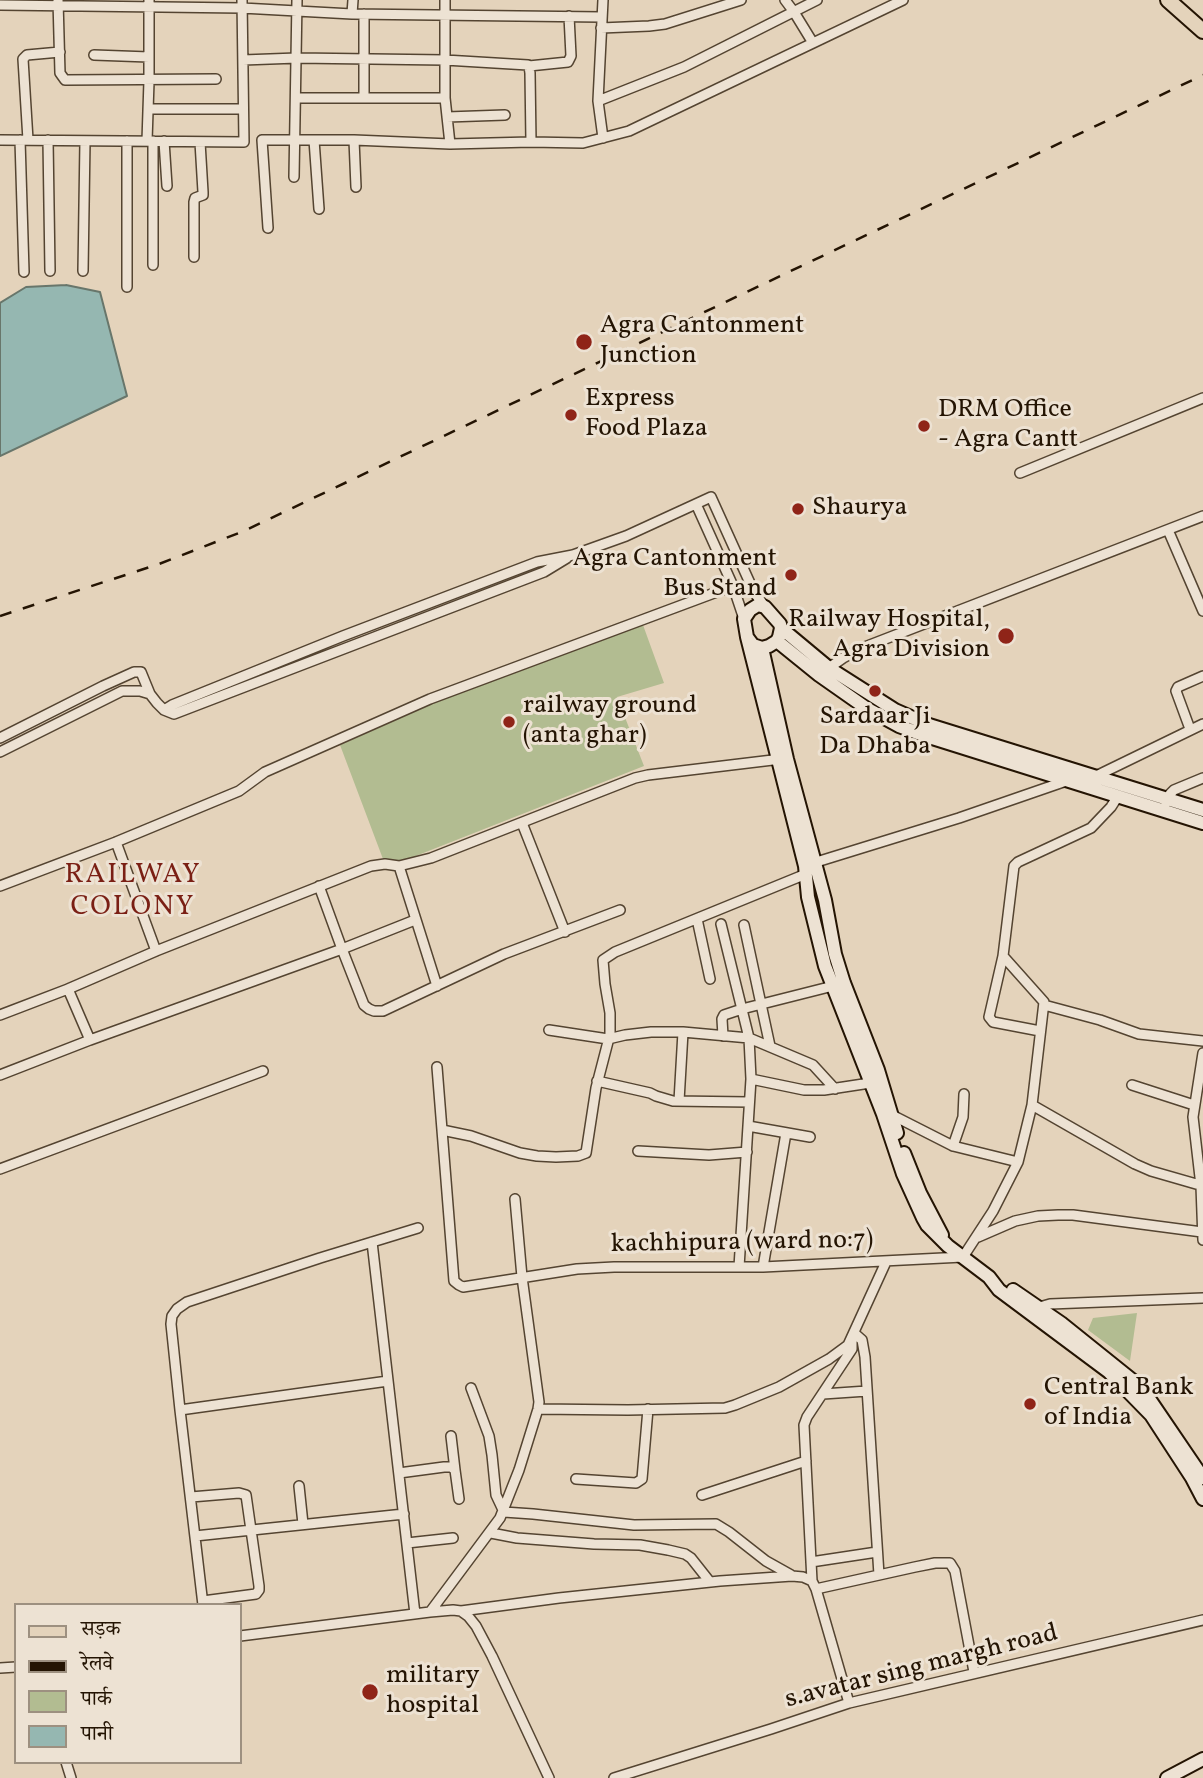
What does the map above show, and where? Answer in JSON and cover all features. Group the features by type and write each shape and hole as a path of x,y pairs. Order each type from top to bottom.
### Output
{"main road":[{"path":"1168,0 1203,31"}],"street":[{"path":"294,177 298,0"},
{"path":"352,14 353,0"},
{"path":"446,0 445,98 450,144"},
{"path":"603,0 598,101 603,138"},
{"path":"601,28 665,24 741,0"},
{"path":"785,0 813,43"},
{"path":"598,101 684,66 817,0"},
{"path":"0,140 583,143 629,131 903,0"},
{"path":"0,5 58,2 242,4 298,12 352,14 601,17"},
{"path":"58,2 60,73 65,80 216,79"},
{"path":"149,4 148,109 153,265"},
{"path":"242,4 244,142"},
{"path":"364,14 364,98"},
{"path":"243,60 445,60 530,66 568,62 571,57 569,16"},
{"path":"24,272 23,59 27,55 60,52"},
{"path":"94,55 149,57"},
{"path":"530,66 531,142"},
{"path":"296,98 445,98"},
{"path":"148,109 243,109"},
{"path":"447,117 505,115"},
{"path":"48,140 50,271"},
{"path":"314,140 319,209"},
{"path":"354,140 356,187"},
{"path":"83,271 85,141"},
{"path":"127,141 127,287"},
{"path":"164,141 167,186"},
{"path":"262,141 268,228"},
{"path":"194,257 194,202 195,198 203,195 200,142"},
{"path":"1020,473 1203,398"},
{"path":"0,738 134,672 141,672 150,694 164,710 174,714 544,572 573,555 626,536 713,497 754,592 781,628 824,672 866,708 899,726 926,736 1069,781"},
{"path":"696,504 733,586 783,759"},
{"path":"824,672 862,648 1203,516"},
{"path":"1168,530 1202,606"},
{"path":"0,886 239,791 265,772 430,699 733,586"},
{"path":"744,619 750,610 758,606 765,607"},
{"path":"747,637 753,645 762,648 777,641 781,628"},
{"path":"777,641 824,672 895,710 1166,805 1203,823"},
{"path":"762,648 783,759 809,867 835,954 838,985 870,1083 901,1144 920,1193 948,1246 989,1277 999,1290 1036,1312 1109,1372 1146,1410 1200,1475 1203,1499"},
{"path":"1190,729 1177,689 1203,676"},
{"path":"0,752 122,691 150,694"},
{"path":"39,718 46,729"},
{"path":"438,1067 442,1130 471,1136 520,1153 556,1157 586,1153 597,1081 608,1039 610,1013 603,960 614,952 697,919 809,867 1069,781 1088,779 1203,724"},
{"path":"0,1015 371,866 385,863 399,866 431,858 640,776 783,759"},
{"path":"1166,805 1174,790 1203,778"},
{"path":"1088,779 1118,796 1203,810"},
{"path":"1040,1031 993,1021 989,1017 1003,956 1014,866 1091,828 1118,796"},
{"path":"522,823 565,932"},
{"path":"116,842 156,951"},
{"path":"399,866 437,986"},
{"path":"319,886 364,1005 374,1011 383,1011 504,954 620,910"},
{"path":"697,919 710,979"},
{"path":"0,1075 415,920"},
{"path":"721,924 749,1038 751,1079 739,1267"},
{"path":"744,925 771,1046"},
{"path":"963,1257 1006,1189 1018,1162 1032,1105 1044,1005 1038,994 1003,956"},
{"path":"723,1036 724,1015 838,985"},
{"path":"838,985 878,1070 887,1114"},
{"path":"68,989 90,1040"},
{"path":"1044,1005 1139,1034 1203,1041"},
{"path":"549,1030 608,1039 640,1033 683,1032 749,1038 813,1066 835,1088"},
{"path":"678,1101 683,1032"},
{"path":"976,1238 1015,1221 1058,1215 1202,1231 1202,1186 1193,1117 1203,1053"},
{"path":"0,1169 263,1071"},
{"path":"751,1079 804,1090 870,1083"},
{"path":"597,1081 678,1101 749,1102"},
{"path":"1132,1085 1194,1105"},
{"path":"953,1146 963,1117 964,1094"},
{"path":"1032,1105 1135,1164 1202,1186"},
{"path":"887,1114 953,1146 1018,1162"},
{"path":"748,1126 810,1137"},
{"name":"kachhipura (ward no:7)","path":"442,1130 454,1281 463,1287 577,1269 763,1267 963,1257"},
{"path":"763,1267 786,1133"},
{"path":"638,1151 709,1155 747,1152"},
{"path":"430,1612 504,1512 538,1409 515,1199"},
{"path":"191,1497 244,1493 248,1500 259,1590 256,1594 203,1603 180,1410 172,1316 187,1302 418,1228"},
{"path":"372,1242 415,1614"},
{"path":"538,1409 724,1408 779,1387 848,1345 886,1262"},
{"path":"1036,1312 1050,1304 1203,1298"},
{"path":"853,1335 861,1338 864,1345 878,1575"},
{"path":"849,1703 814,1585 804,1430 806,1420 852,1349 853,1335"},
{"path":"180,1410 388,1381"},
{"path":"471,1388 489,1436 496,1496 504,1512"},
{"path":"822,1394 867,1391"},
{"path":"576,1479 636,1483 642,1479 648,1409"},
{"path":"451,1436 459,1500"},
{"path":"702,1495 806,1461"},
{"path":"399,1473 444,1467 455,1470"},
{"path":"299,1486 303,1524"},
{"path":"504,1512 634,1525 716,1524 766,1561 792,1576"},
{"path":"195,1536 404,1514"},
{"path":"491,1533 517,1538 640,1545 668,1550 691,1558 710,1582"},
{"path":"407,1543 453,1538"},
{"path":"811,1562 877,1552"},
{"path":"242,1636 430,1612 461,1611 710,1582 792,1576 803,1577 814,1585 945,1562 955,1571 974,1672"},
{"path":"461,1611 476,1626 492,1656 550,1778"},
{"name":"s.avatar sing margh road","path":"614,1778 849,1703 1203,1620"},
{"path":"1167,1778 1203,1759"}],"green space":[{"name":"railway ground (anta ghar)","path":"643,625 664,683 617,697 644,766 403,861 383,859 340,745 443,699"},
{"path":"1137,1313 1130,1361 1088,1330 1093,1318"}],"water":[{"path":"66,285 100,292 127,396 0,456 0,303 26,287"}],"railway":[{"path":"0,616 159,564 244,531 1203,75"}],"place":[{"name":"Agra Cantonment Junction","path":"584,342"},
{"name":"Express Food Plaza","path":"571,415"},
{"name":"DRM Office - Agra Cantt","path":"924,426"},
{"name":"Shaurya","path":"798,509"},
{"name":"Agra Cantonment Bus Stand","path":"791,575"},
{"name":"Railway Hospital, Agra Division","path":"1006,636"},
{"name":"Sardaar Ji Da Dhaba","path":"875,691"},
{"name":"railway ground (anta ghar)","path":"509,722"},
{"name":"Central Bank of India","path":"1030,1404"},
{"name":"military hospital","path":"370,1692"}],"district":[{"name":"RAILWAY COLONY","path":"133,893"}]}
